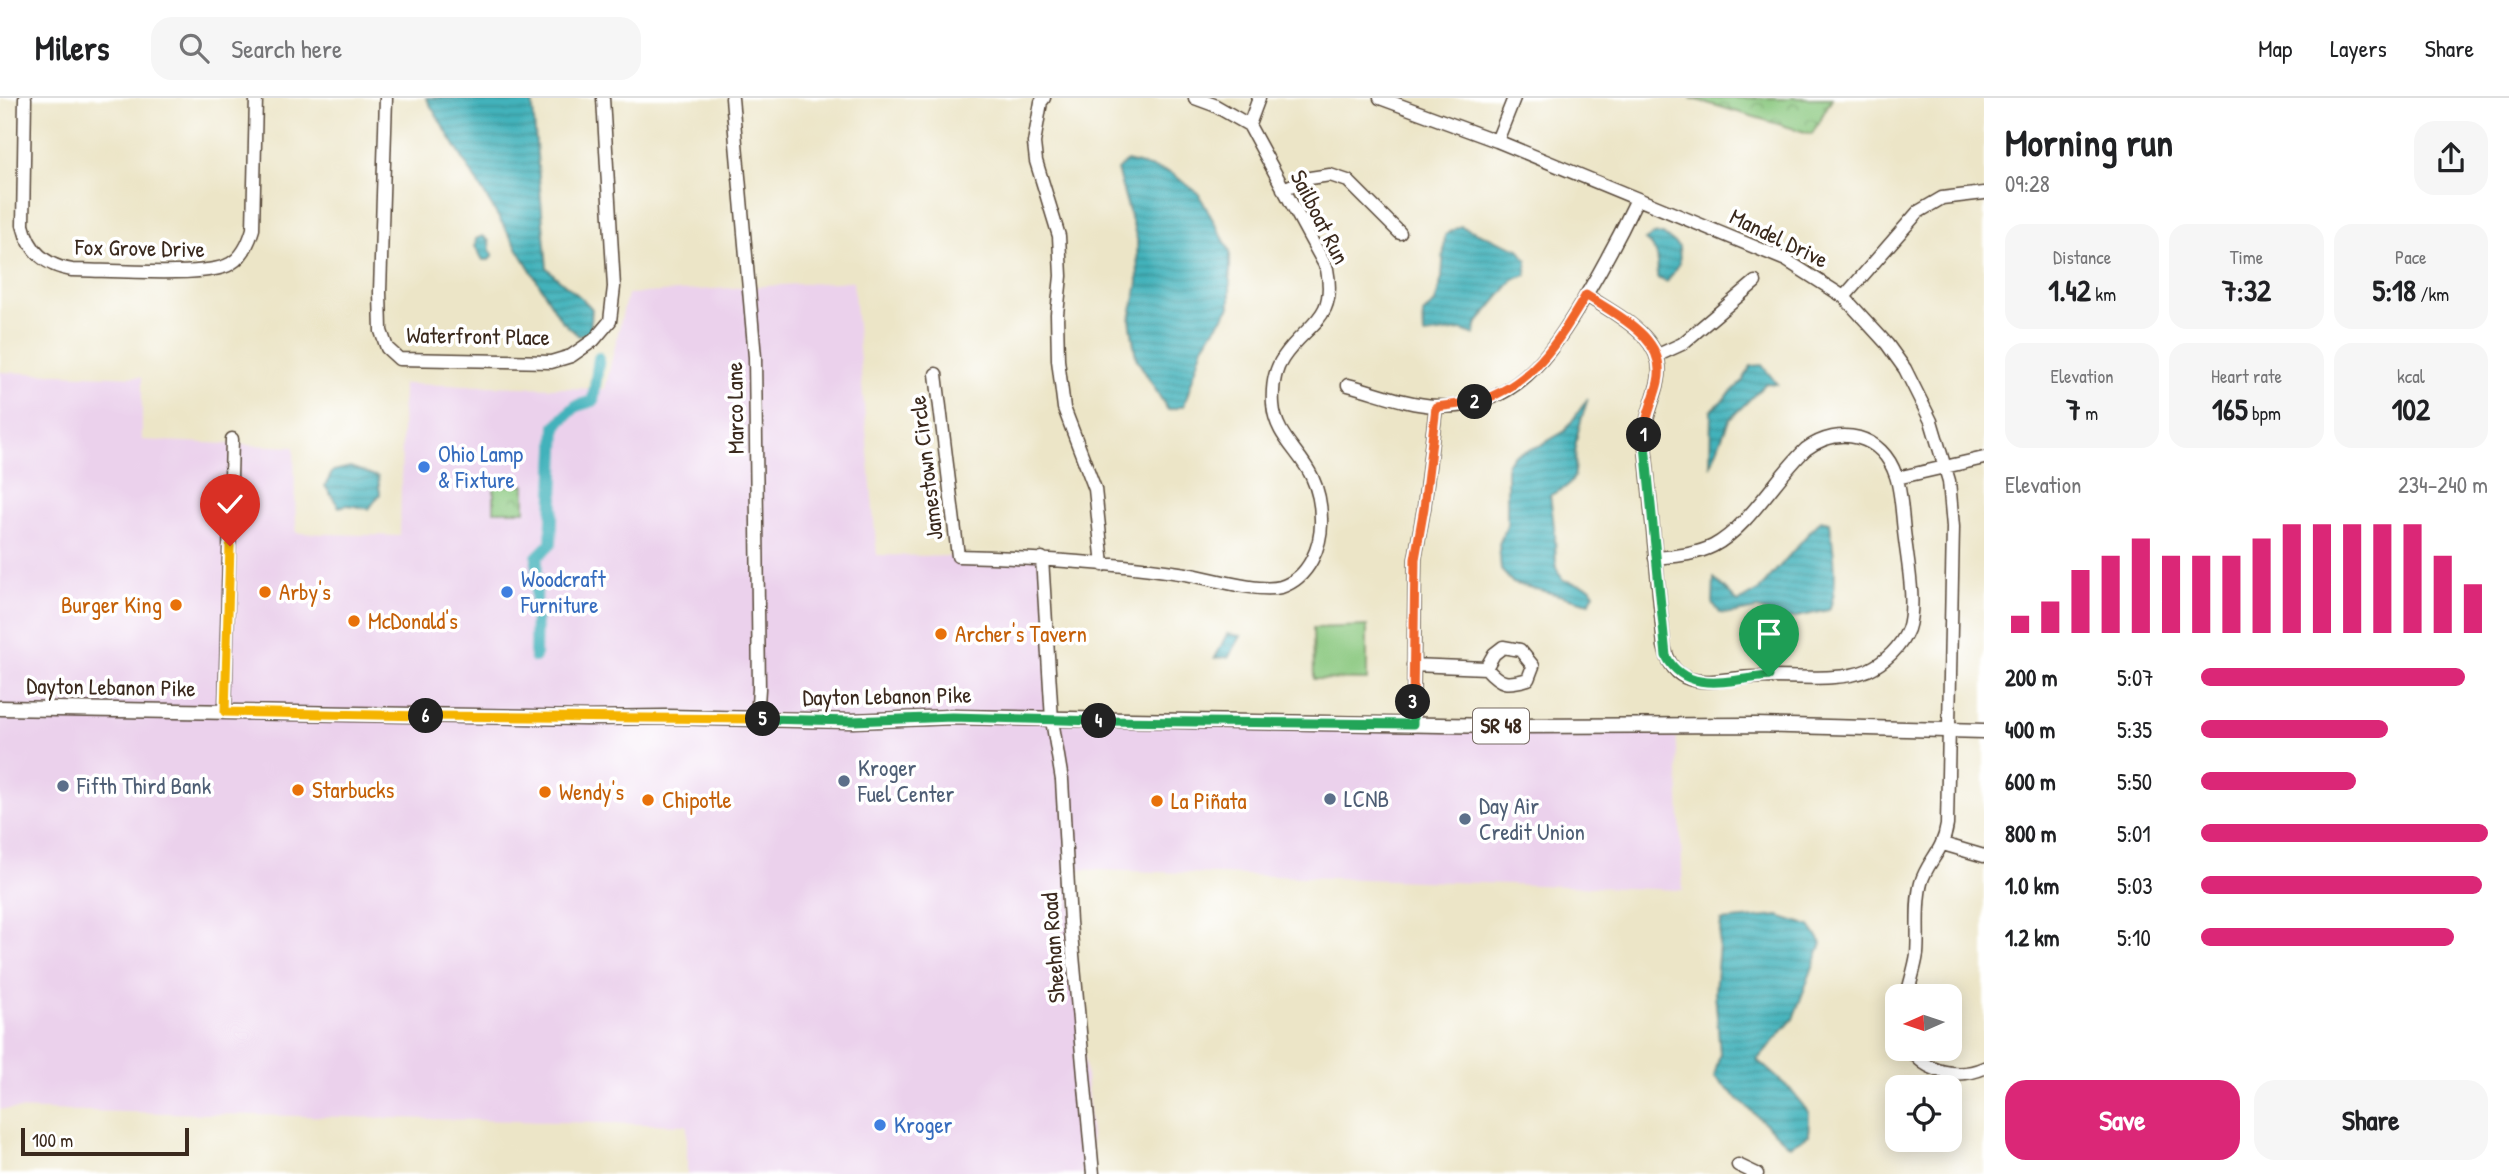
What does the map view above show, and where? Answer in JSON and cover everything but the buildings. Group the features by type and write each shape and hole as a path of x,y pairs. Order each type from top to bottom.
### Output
{"main road":[{"name":"Dayton Lebanon Pike","path":"0,708 853,721 952,717 1413,724 1755,725 1984,731"}],"street":[{"name":"Fox Grove Drive","path":"25,98 23,225 30,245 41,258 72,270 197,271 210,271 230,264 243,253 249,243 254,223 256,98"},
{"name":"Waterfront Place","path":"386,98 380,292 381,331 387,348 399,359 551,362 571,356 594,340 610,321 614,287 603,98"},
{"name":"Waterfront Place","path":"387,115 392,98"},
{"name":"Marco Lane","path":"732,98 755,357 759,678 757,719"},
{"path":"1044,98 1034,143 1036,161 1059,236 1061,276 1057,314 1058,360 1064,408 1095,489 1103,565"},
{"path":"1195,98 1214,105 1249,125 1259,98"},
{"name":"Mandel Drive","path":"1380,98 1497,142 1786,260 1844,297 1887,344 1905,369 1931,421 1946,466 1953,527 1947,825 1937,856 1924,873 1920,889 1916,957 1910,984"},
{"path":"1497,142 1514,98"},
{"name":"Sailboat Run","path":"1042,558 1186,574 1252,586 1279,587 1297,578 1311,562 1320,542 1319,497 1311,475 1278,428 1273,406 1273,381 1282,358 1317,321 1327,305 1331,288 1327,268 1249,125"},
{"path":"1283,189 1310,177 1330,176 1348,181 1400,233"},
{"path":"1844,297 1918,212 1942,198 1984,193"},
{"path":"1348,385 1436,407 1485,400 1518,384 1553,348 1614,248 1637,199"},
{"path":"1658,355 1682,344 1755,282"},
{"path":"1586,295 1644,335 1658,355 1658,382 1645,419 1644,435 1655,558 1666,656 1677,672 1685,678 1708,682 1769,676 1857,674 1869,670 1893,652 1901,643 1909,625 1909,577 1897,478 1887,458 1874,444 1851,436 1829,436 1819,440 1794,460 1738,526 1722,540 1700,551 1655,558"},
{"name":"Jamestown Circle","path":"936,374 958,556 1042,558"},
{"path":"1413,724 1415,559 1436,407"},
{"path":"225,712 232,439"},
{"path":"1897,478 1984,458"},
{"name":"Sheehan Road","path":"1042,558 1052,720 1062,780 1070,922 1093,1174"},
{"path":"1413,665 1486,668"},
{"path":"1942,844 1984,856"},
{"path":"1921,1061 1952,1074 1975,1072 1984,1068"},
{"path":"1738,1165 1757,1174"}],"shaded area":[{"path":"853,281 877,555 1042,558 1052,720 1676,725 1683,890 1069,869 1094,1174 687,1174 687,1125 0,1109 0,372 142,377 142,440 294,447 296,533 400,536 403,384 605,389 627,294"}],"green space":[{"path":"1690,98 1832,98 1812,134"},
{"path":"494,485 525,485 525,511 494,511"},
{"path":"1367,626 1367,680 1314,679 1313,628"}],"water":[{"path":"426,98 532,98 547,268 592,309 590,332 579,336 561,320"},
{"path":"1127,161 1171,173 1198,193 1230,251 1230,307 1203,346 1184,406 1168,410 1136,358 1130,319 1138,283 1137,239 1117,170"},
{"path":"1460,226 1519,249 1527,261 1526,275 1513,280 1476,325 1475,335 1461,330 1424,335 1423,314 1435,303 1442,278 1445,235"},
{"path":"1663,234 1679,247 1680,263 1667,282 1657,278 1657,257 1645,240 1653,235"},
{"path":"483,236 489,241 493,255 489,260 483,260 475,246 476,239"},
{"path":"1762,365 1777,384 1766,383 1729,420 1710,467 1711,411 1742,382 1751,366"},
{"path":"1588,398 1577,436 1575,474 1568,485 1550,495 1556,568 1563,580 1590,587 1594,593 1589,603 1513,583 1501,570 1499,544 1507,526 1507,464 1514,455 1539,446 1565,431"},
{"path":"350,467 378,477 380,494 369,509 348,505 339,507 325,486 333,471"},
{"path":"1820,520 1830,522 1834,555 1834,589 1829,610 1788,619 1758,609 1731,614 1720,613 1713,603 1714,578 1738,602 1759,590"},
{"path":"1227,634 1241,636 1229,657 1215,658"},
{"path":"1779,916 1810,926 1822,943 1793,1019 1757,1060 1790,1089 1809,1113 1809,1135 1790,1146 1714,1077 1720,1054 1715,992 1721,921"}],"waterway":[{"path":"535,657 537,557 551,543 556,426 576,406 593,401 599,358"}],"place":[{"name":"Ohio Lamp & Fixture","path":"424,467"},
{"name":"Arby's","path":"265,592"},
{"name":"Woodcraft Furniture","path":"507,592"},
{"name":"Burger King","path":"176,605"},
{"name":"McDonald's","path":"354,621"},
{"name":"Archer's Tavern","path":"941,634"},
{"name":"Kroger Fuel Center","path":"844,781"},
{"name":"Fifth Third Bank","path":"63,786"},
{"name":"Starbucks","path":"298,790"},
{"name":"Wendy's","path":"545,792"},
{"name":"LCNB","path":"1330,799"},
{"name":"Chipotle","path":"648,800"},
{"name":"La Piñata","path":"1157,801"},
{"name":"Day Air Credit Union","path":"1465,819"},
{"name":"Kroger","path":"880,1125"}],"route":[{"path":"230,546 225,712 853,721 952,717 1413,724 1415,559 1436,407 1485,400 1518,384 1553,348 1586,295 1644,335 1658,355 1660,364 1655,393 1645,419 1644,435 1666,656 1677,672 1697,682 1769,676"}]}
